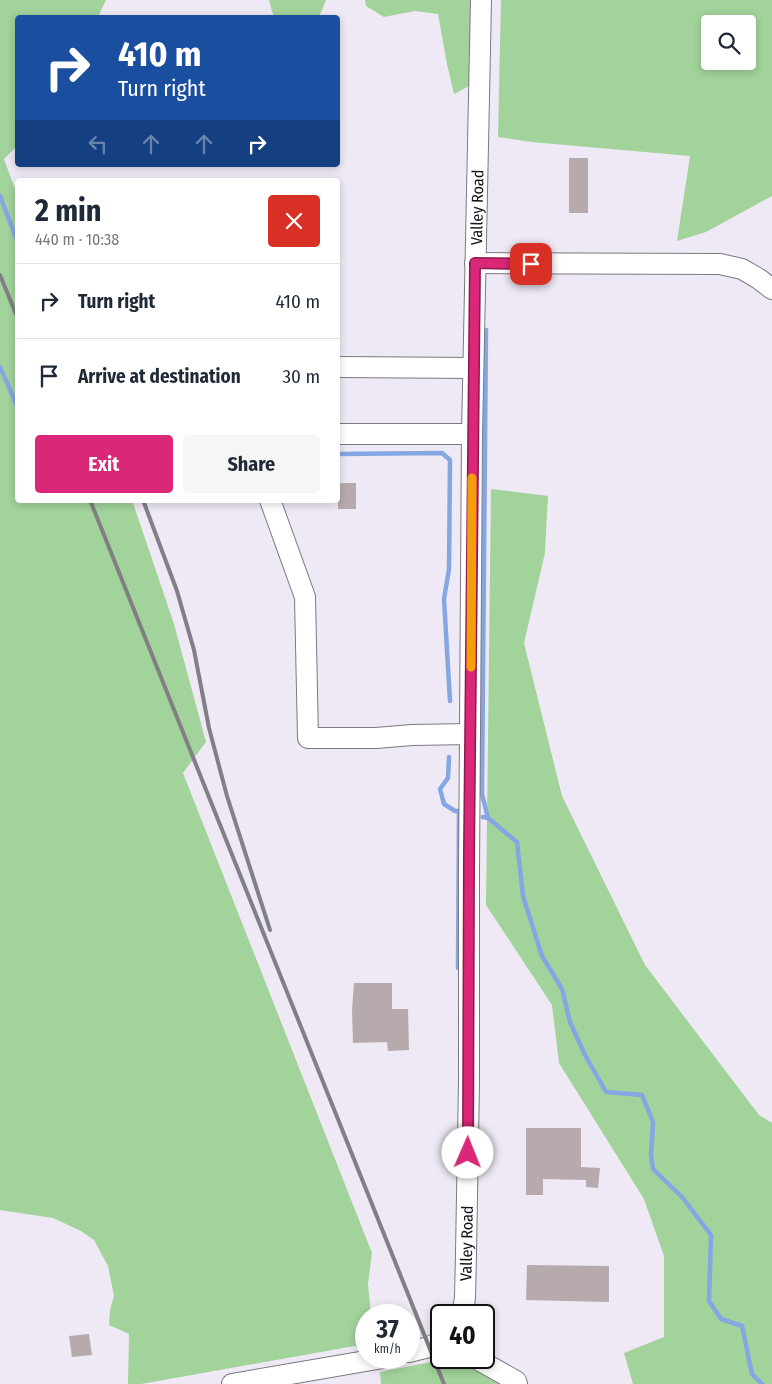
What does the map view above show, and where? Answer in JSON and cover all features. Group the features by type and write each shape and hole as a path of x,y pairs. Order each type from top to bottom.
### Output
{"street":[{"name":"Valley Road","path":"463,1304 468,1120 472,434 481,0"},
{"path":"475,263 720,264 742,269 772,289"},
{"path":"340,367 473,368"},
{"path":"340,434 472,434"},
{"path":"271,503 305,597 308,738 376,738 412,734 470,734"},
{"path":"232,1384 355,1363"},
{"path":"495,1369 516,1381 516,1384"}],"green space":[{"path":"0,0 106,0 99,15 15,15 15,148 4,159 15,189 15,503 133,503 174,624 206,742 183,773 372,1253 368,1284 370,1304 355,1304 355,1346 141,1384 128,1384 129,1334 109,1325 110,1310 114,1296 108,1266 94,1240 81,1231 53,1218 0,1210"},
{"path":"269,0 326,0 320,15 273,15"},
{"path":"365,0 472,0 471,85 454,94 438,14 415,11 384,17 366,6"},
{"path":"501,0 772,0 772,196 706,232 677,241 690,156 531,142 498,137"},
{"path":"491,489 548,496 545,553 524,643 562,796 645,965 759,1115 772,1123 772,1384 633,1384 624,1353 664,1337 664,1256 644,1199 559,1063 552,1005 486,905"},
{"path":"430,1362 430,1369 475,1369 500,1384 381,1384 380,1372 395,1369 420,1369 420,1364"}],"building":[{"path":"569,158 588,158 588,213 569,213"},
{"path":"340,483 356,483 356,509 338,509 338,503 340,503"},
{"path":"354,983 392,983 392,1009 408,1009 409,1050 388,1051 387,1042 353,1043 352,1010"},
{"path":"526,1128 581,1128 581,1167 600,1168 598,1188 586,1187 586,1180 543,1179 543,1195 526,1195"},
{"path":"527,1265 609,1266 609,1302 526,1300"},
{"path":"89,1334 92,1355 72,1357 69,1336"}],"waterway":[{"path":"0,196 15,235"},
{"path":"486,330 482,794 488,818"},
{"path":"0,367 15,401"},
{"path":"340,454 442,453 450,460 449,569 444,599 450,701"},
{"path":"449,757 448,778 440,789 444,804 455,811 459,811 458,968"},
{"path":"483,817 488,818 517,842 523,896 542,956 562,989 570,1022 585,1055 606,1092 642,1095 653,1122 651,1155 653,1169 682,1197 711,1235 709,1301 721,1319 742,1326 752,1374 762,1384"}],"railway":[{"path":"0,275 15,312"},
{"path":"91,503 444,1384"},
{"path":"144,503 177,591 194,650 209,728 227,796 270,930"}],"slow traffic":[{"path":"471,667 472,478"}],"route":[{"path":"468,1153 475,263 531,264"}]}
